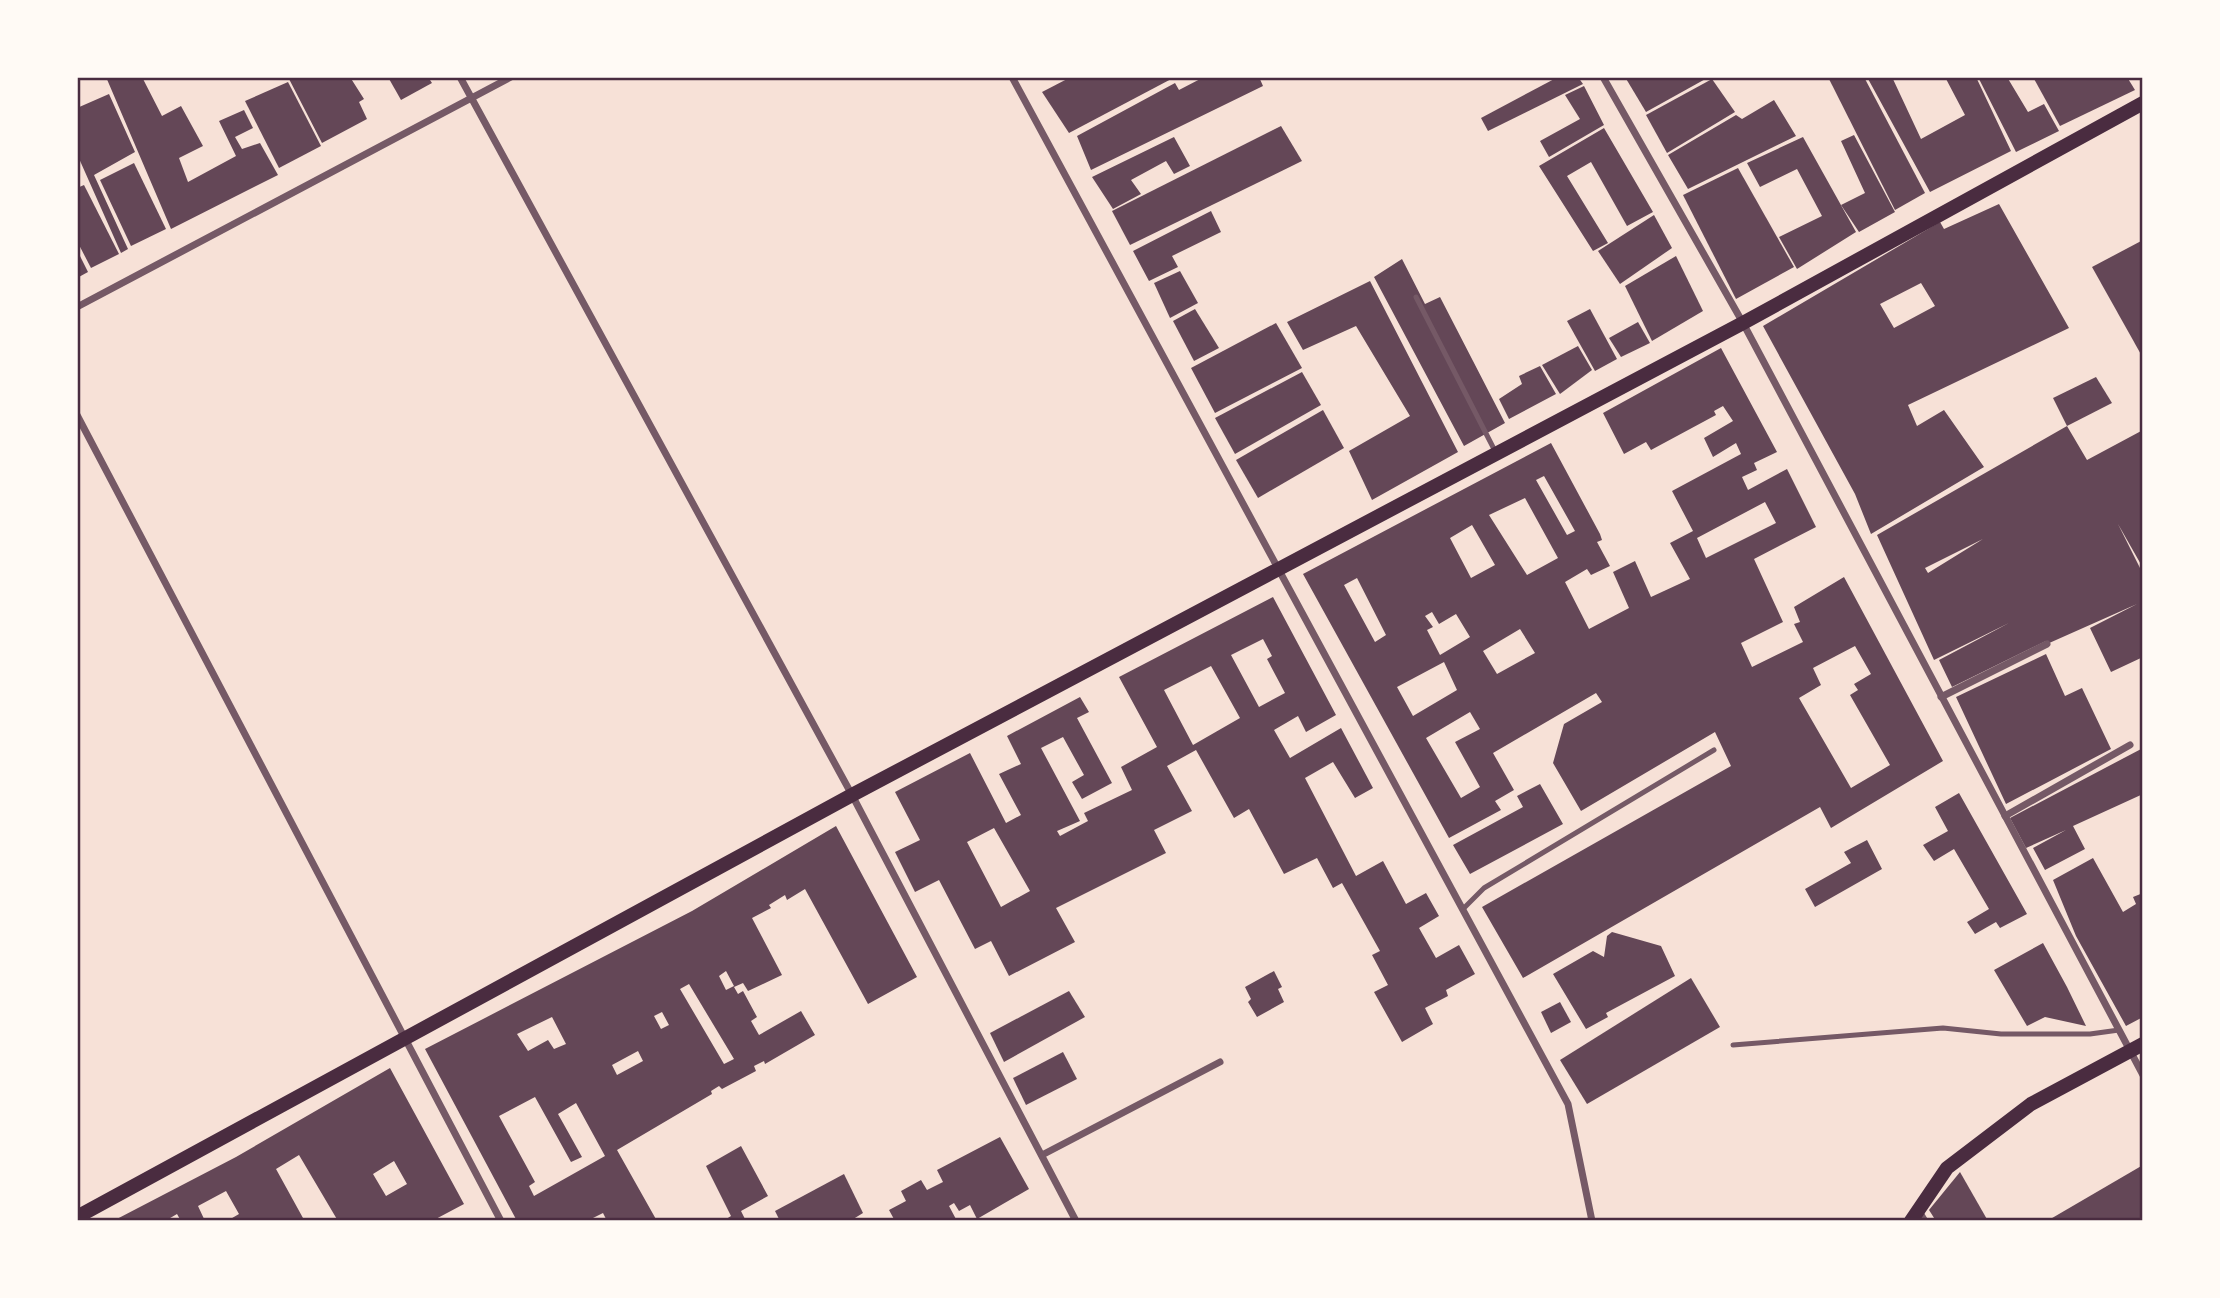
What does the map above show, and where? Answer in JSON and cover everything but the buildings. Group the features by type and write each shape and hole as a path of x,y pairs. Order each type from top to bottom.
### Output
{"main road":[{"path":"77,1217 402,1037 852,795 1743,324 2143,103"},
{"path":"1918,1217 1947,1168 2031,1104 2136,1048"}],"street":[{"path":"460,77 852,795 1076,1221"},
{"path":"77,307 511,77"},
{"path":"1012,77 1568,1104 1592,1221"},
{"path":"1603,77 1743,324 2119,1030 2136,1048 2143,1075"},
{"path":"77,415 501,1221"},
{"path":"1941,697 2047,644"},
{"path":"2005,816 2130,745"},
{"path":"1042,1155 1220,1062"}],"lane":[{"path":"1416,297 1496,453"},
{"path":"1463,909 1484,888 1714,750"},
{"path":"1733,1045 1943,1028 2000,1034 2090,1034 2119,1030"}]}
